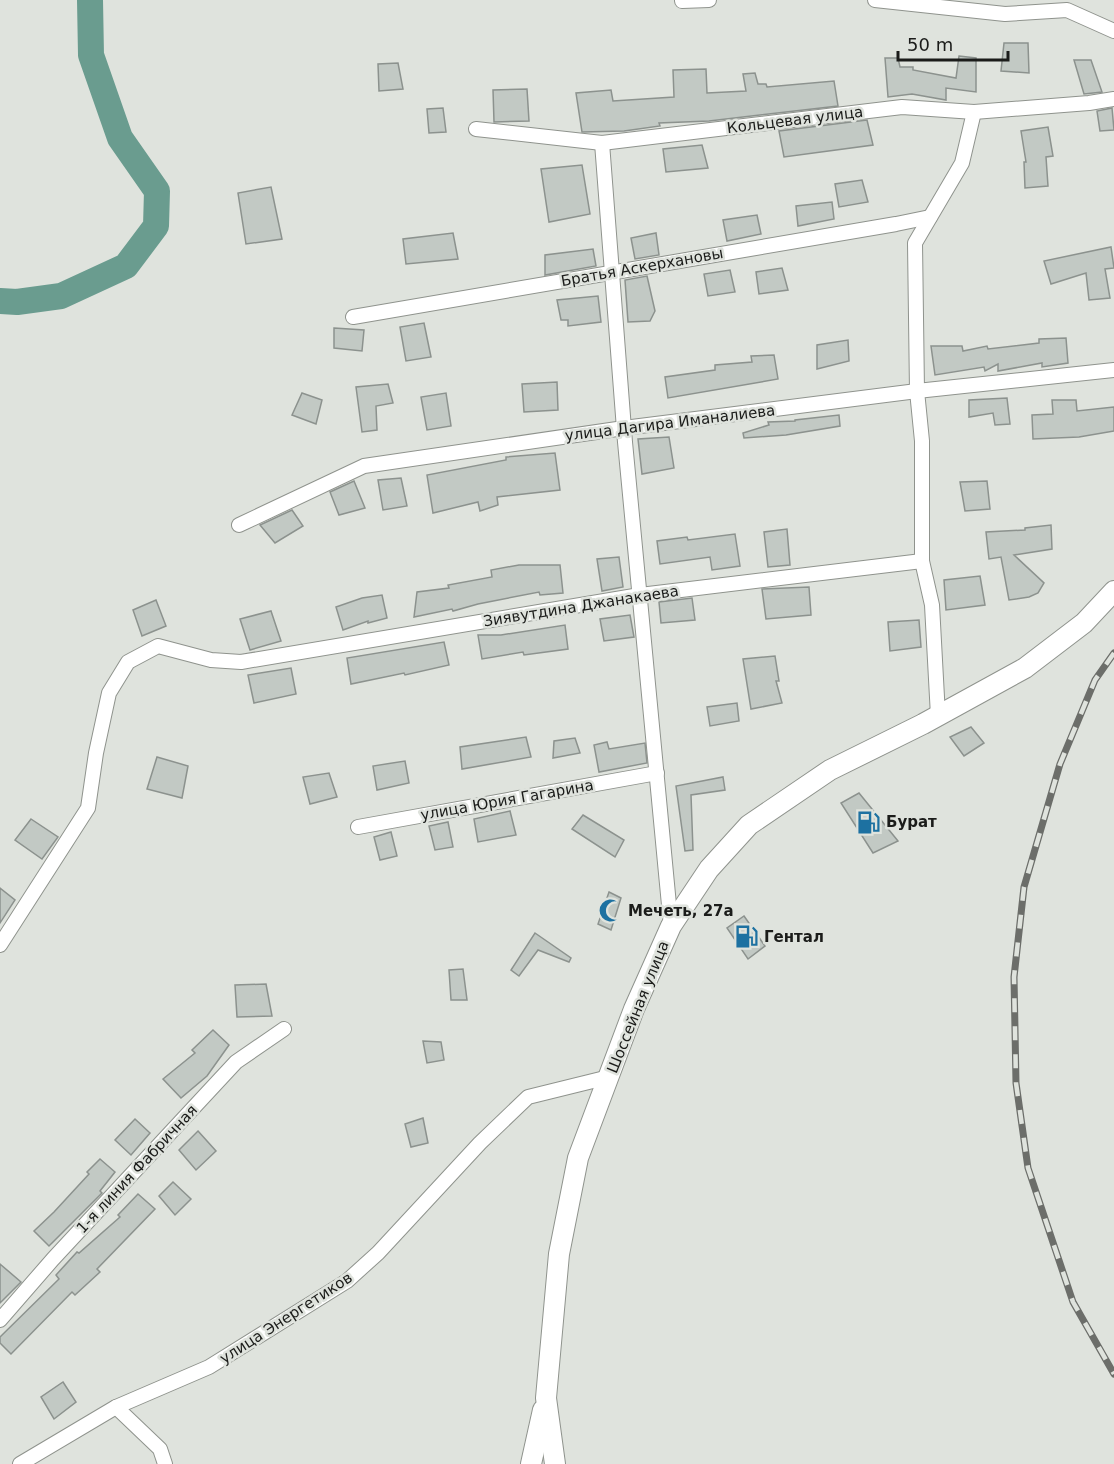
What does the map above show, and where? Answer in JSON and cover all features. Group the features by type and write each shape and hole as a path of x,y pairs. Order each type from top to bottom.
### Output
{"main road":[{"name":"Шоссейная улица","path":"555,1464 546,1398 559,1254 578,1158 634,1009 671,926 709,869 749,825 830,770 938,716 1025,668 1084,623 1114,591"},
{"path":"531,1464 546,1398"}],"street":[{"path":"682,1 709,0"},
{"path":"875,0 1005,14 1067,10 1114,31"},
{"name":"Кольцевая улица","path":"476,129 602,143 902,107 974,112 1114,99"},
{"path":"938,716 932,605 922,561 922,441 917,391 915,243 962,163 974,112"},
{"path":"602,143 624,428 671,926"},
{"name":"Братья Аскерхановы","path":"353,317 930,217"},
{"name":"улица Дагира Иманалиева","path":"239,525 364,466 624,428 917,391 1114,370"},
{"name":"Зиявутдина Джанакаева","path":"0,945 88,808 96,753 109,693 128,662 158,646 212,660 241,662 640,596 922,561"},
{"name":"улица Юрия Гагарина","path":"358,827 657,773"},
{"name":"1-я линия Фабричная","path":"0,1320 53,1259 236,1062 284,1029"},
{"name":"улица Энергетиков","path":"20,1464 44,1457 116,1407 210,1367 347,1281 378,1253 480,1143 528,1097 609,1077"},
{"path":"116,1407 160,1449 165,1464"}],"building":[{"path":"1004,43 1028,43 1029,73 1001,71"},
{"path":"959,56 976,58 976,92 946,88 946,100 912,94 888,97 885,58 898,58 900,67 913,67 913,70 956,78"},
{"path":"1074,60 1091,60 1102,92 1084,94"},
{"path":"398,63 403,89 379,91 378,64"},
{"path":"706,69 707,93 746,91 743,74 755,73 758,84 766,84 767,87 834,81 838,106 709,121 659,123 660,126 624,131 582,132 576,93 611,90 613,101 674,97 673,70"},
{"path":"527,89 529,121 494,122 493,90"},
{"path":"443,108 446,132 429,133 427,109"},
{"path":"1112,108 1114,130 1100,131 1097,111"},
{"path":"867,120 873,145 784,157 779,131"},
{"path":"1048,127 1053,156 1046,157 1048,186 1025,188 1024,162 1026,162 1021,131"},
{"path":"702,145 708,168 666,172 663,149"},
{"path":"582,165 590,214 549,222 541,169"},
{"path":"862,180 868,202 839,207 835,184"},
{"path":"271,187 282,239 246,244 238,193"},
{"path":"832,202 834,219 798,226 796,206"},
{"path":"757,215 761,234 727,241 723,220"},
{"path":"453,233 458,259 406,264 403,239"},
{"path":"656,233 659,255 635,259 631,238"},
{"path":"1111,247 1114,268 1105,269 1110,298 1089,300 1086,273 1051,284 1044,261"},
{"path":"593,249 596,266 545,275 545,255"},
{"path":"782,268 788,290 759,294 756,272"},
{"path":"730,270 735,292 708,296 704,274"},
{"path":"647,276 655,311 650,321 628,322 625,280"},
{"path":"598,296 601,322 568,326 568,320 561,320 557,300"},
{"path":"424,323 431,357 406,361 400,327"},
{"path":"334,328 364,330 362,351 334,348"},
{"path":"1066,338 1068,363 1042,367 1042,363 998,371 998,364 985,371 984,367 935,375 931,346 962,346 963,351 987,346 988,349 1039,343 1039,339"},
{"path":"848,340 849,361 817,369 817,345"},
{"path":"774,355 778,379 668,398 665,377 715,370 715,365 752,362 751,356"},
{"path":"557,382 558,410 524,412 522,384"},
{"path":"388,384 393,403 376,406 377,430 362,432 356,387"},
{"path":"302,393 322,400 316,424 292,415"},
{"path":"446,393 451,426 427,430 421,397"},
{"path":"1007,398 1010,424 995,425 993,413 969,417 969,400"},
{"path":"1052,400 1076,400 1077,411 1114,407 1114,431 1079,437 1033,439 1032,415 1053,414"},
{"path":"839,415 840,426 786,435 744,438 743,433 769,425 768,422"},
{"path":"669,437 674,468 642,474 638,439"},
{"path":"555,453 560,490 497,497 498,505 480,511 478,502 433,513 427,475 506,460 506,457"},
{"path":"401,478 407,506 383,510 378,480"},
{"path":"354,481 365,508 339,515 330,492"},
{"path":"987,481 990,509 965,511 960,482"},
{"path":"292,510 303,526 275,543 260,525"},
{"path":"1051,525 1052,549 1014,555 1044,583 1038,593 1009,600 1001,557 989,559 986,532 1025,530 1025,528"},
{"path":"787,529 790,565 768,567 764,532"},
{"path":"735,534 740,566 712,570 710,557 660,564 657,541"},
{"path":"619,557 623,587 602,591 597,559"},
{"path":"519,565 560,565 563,593 540,595 539,592 414,617 417,592 449,588 448,585 492,577 491,570"},
{"path":"980,576 985,605 946,610 944,580"},
{"path":"809,587 811,615 766,619 762,589"},
{"path":"382,595 387,618 368,623 368,621 343,630 336,607 362,598"},
{"path":"692,598 695,620 661,623 659,602"},
{"path":"156,600 166,626 142,636 133,610"},
{"path":"271,611 281,641 250,650 240,619"},
{"path":"630,615 634,637 604,641 600,619"},
{"path":"919,620 921,647 890,651 888,622"},
{"path":"565,625 568,649 524,655 523,652 482,659 478,635 501,635"},
{"path":"444,642 449,665 351,684 347,658"},
{"path":"775,656 779,681 776,681 782,703 751,709 743,659"},
{"path":"291,668 296,694 254,703 248,675"},
{"path":"737,703 739,721 710,726 707,707"},
{"path":"971,727 984,743 964,756 950,737"},
{"path":"526,737 531,757 462,769 460,747"},
{"path":"575,738 580,753 553,758 554,741"},
{"path":"607,742 609,749 645,743 647,763 599,772 594,745"},
{"path":"157,757 188,766 182,798 147,789"},
{"path":"405,761 409,783 377,790 373,766"},
{"path":"329,773 337,797 310,804 303,777"},
{"path":"723,777 725,790 691,795 693,850 685,851 676,786"},
{"name":"Бурат","path":"859,793 898,841 873,853 841,803"},
{"path":"510,811 516,835 478,842 474,819"},
{"path":"583,815 624,840 615,857 572,829"},
{"path":"31,819 58,837 42,859 15,840"},
{"path":"448,822 453,847 435,850 429,826"},
{"path":"391,832 397,856 380,860 374,837"},
{"path":"0,888 15,900 0,923"},
{"name":"Мечеть, 27а","path":"609,892 621,898 611,930 598,924"},
{"name":"Гентал","path":"744,916 765,946 748,959 727,928"},
{"path":"535,933 571,958 569,962 538,950 519,976 511,970"},
{"path":"463,969 467,1000 451,1000 449,970"},
{"path":"266,984 272,1016 237,1017 235,985"},
{"path":"213,1030 229,1045 207,1076 181,1098 163,1079 195,1053 192,1050"},
{"path":"423,1041 441,1042 444,1060 427,1063"},
{"path":"423,1118 428,1143 411,1147 405,1124"},
{"path":"135,1119 150,1133 131,1155 115,1140"},
{"path":"198,1131 216,1151 196,1170 179,1150"},
{"path":"100,1159 115,1172 100,1191 102,1193 49,1246 34,1231 89,1174 87,1172"},
{"path":"173,1182 191,1199 175,1215 159,1196"},
{"path":"138,1194 155,1209 97,1269 100,1272 75,1295 72,1292 11,1354 0,1343 0,1337 59,1279 56,1275 77,1252 79,1253 120,1217 118,1215"},
{"path":"0,1264 21,1282 0,1303"},
{"path":"63,1382 76,1402 54,1419 41,1397"}],"waterway":[{"path":"0,301 17,302 61,296 126,266 156,226 157,191 120,138 91,55 90,0"}],"railway":[{"path":"1114,653 1095,680 1060,764 1024,887 1014,977 1016,1083 1028,1168 1073,1302 1114,1374"}],"place":[{"name":"Бурат","path":"868,822"},
{"name":"Мечеть, 27а","path":"610,911"},
{"name":"Гентал","path":"746,937"}]}
